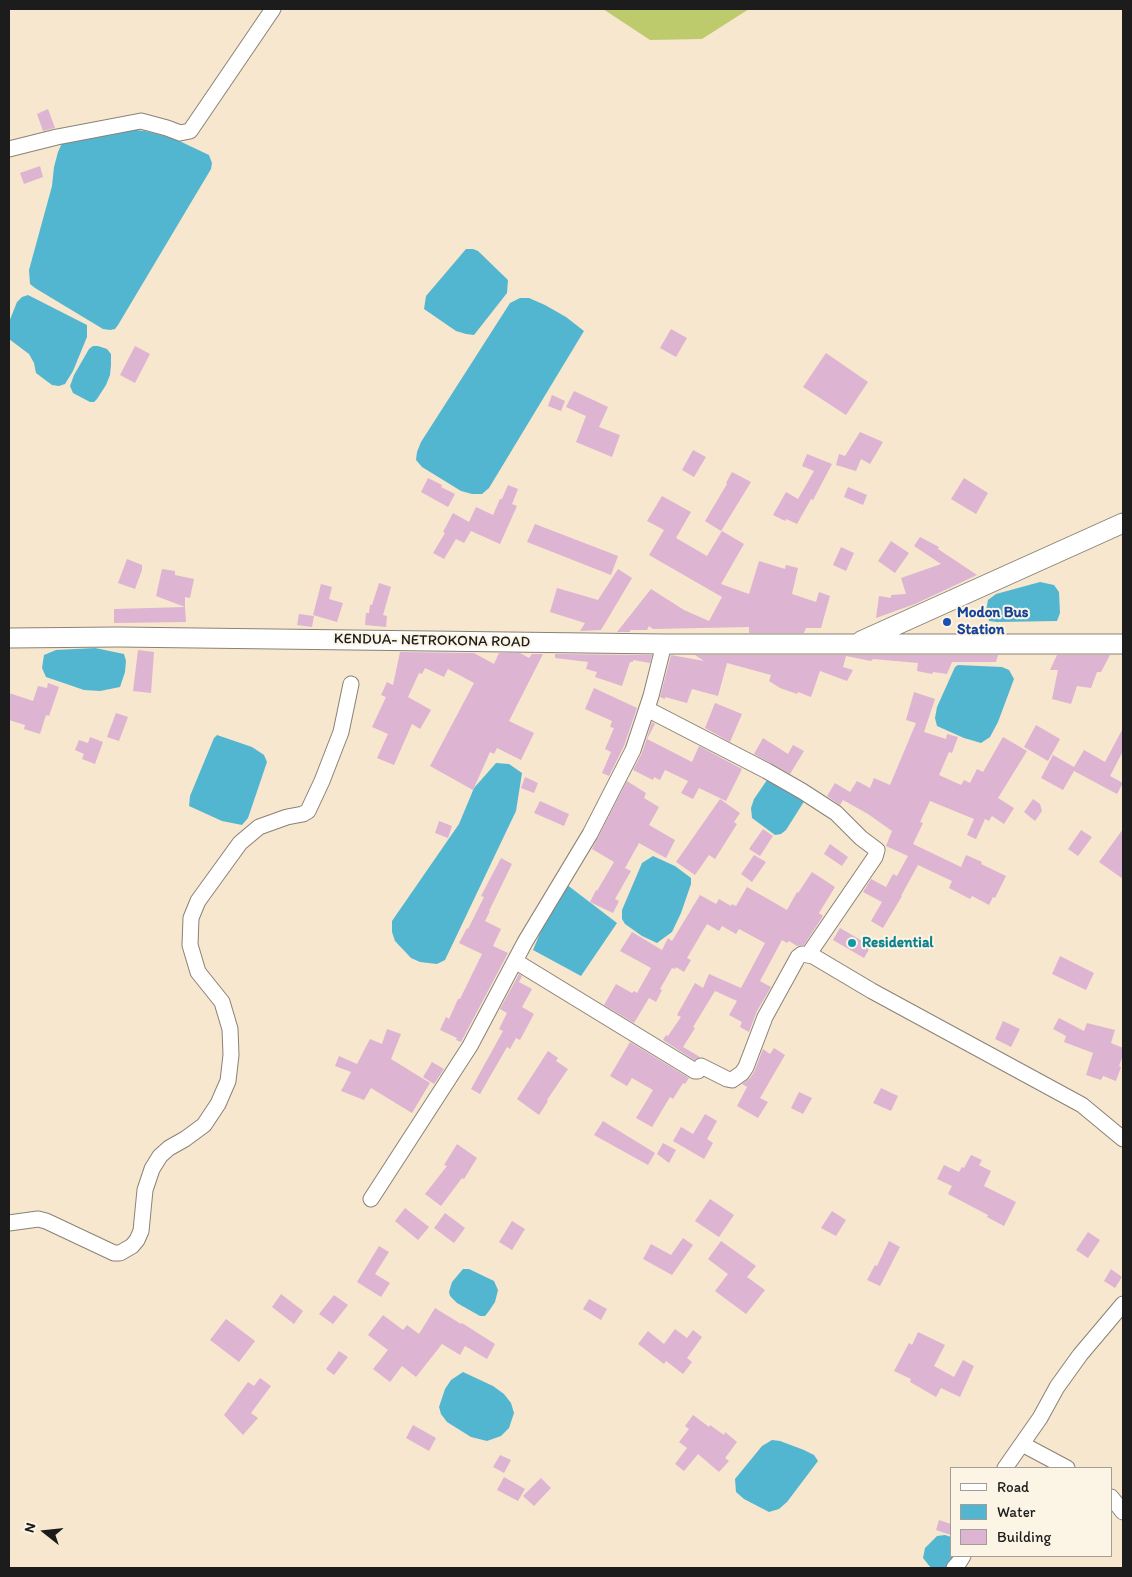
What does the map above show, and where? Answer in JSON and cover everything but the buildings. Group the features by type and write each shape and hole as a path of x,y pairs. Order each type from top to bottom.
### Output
{"main road":[{"path":"855,644 1123,522"},
{"name":"KENDUA- NETROKONA ROAD","path":"9,638 119,637 664,644 1123,644"}],"street":[{"path":"9,149 57,137 141,121 167,128 180,134 190,131 273,9"},
{"path":"370,1200 470,1046 515,961 590,834 632,750 652,696 664,644"},
{"path":"9,1223 38,1219 46,1221 114,1253 120,1253 132,1246 137,1240 141,1231 146,1190 152,1169 160,1156 169,1148 204,1125 218,1104 228,1080 232,1055 230,1029 222,1002 198,972 190,945 191,918 198,901 240,844 258,827 308,811 341,732 351,684"},
{"path":"647,709 802,791 836,813 861,838 877,850 875,857 808,955"},
{"path":"515,961 695,1071 698,1071 701,1066 732,1080 742,1073 746,1067 765,1017 798,957 802,954 808,955 824,962 872,991 1082,1105 1123,1139"},
{"path":"1006,1467 1080,1355 1123,1304"},
{"path":"1022,1444 1065,1467"},
{"path":"1112,1498 1123,1512"},
{"path":"954,1568 962,1557"}],"green space":[{"path":"603,9 749,9 702,39 650,40"}],"water":[{"path":"127,129 173,138 209,155 212,163 211,169 118,325 115,329 110,330 103,329 35,288 30,284 29,270 52,186 54,167 62,143"},
{"path":"466,249 478,251 508,280 507,293 474,335 456,331 424,309 426,296"},
{"path":"28,295 87,325 87,337 73,371 65,384 59,386 52,385 36,373 34,363 29,354 9,339 9,322 17,302 22,297"},
{"path":"520,298 529,298 545,305 566,317 584,331 489,488 482,494 461,491 422,467 416,460 417,452 421,442 510,303"},
{"path":"93,346 107,349 111,354 111,365 106,385 97,399 94,402 90,402 73,393 70,386 74,375 89,349"},
{"path":"1040,582 1054,585 1059,592 1060,613 1057,621 989,621 986,611 988,600 996,594"},
{"path":"95,648 124,654 126,661 125,672 120,687 100,691 84,690 46,677 42,668 44,655 56,650"},
{"path":"958,665 1002,667 1009,670 1014,679 998,722 990,737 981,743 937,726 935,718 937,707 955,667"},
{"path":"217,735 252,747 264,755 267,762 248,818 242,825 222,821 189,806 190,796 214,738"},
{"path":"496,763 509,764 522,773 516,811 445,960 437,964 420,962 411,958 395,941 392,932 392,921 459,824 474,788"},
{"path":"770,779 805,800 786,830 781,834 775,835 752,818 751,808 754,799 767,780"},
{"path":"653,856 675,866 691,878 691,884 681,913 672,932 657,943 642,936 625,924 622,919 622,910 642,863"},
{"path":"562,881 617,923 581,976 533,950"},
{"path":"463,1269 469,1269 494,1281 498,1290 495,1302 485,1316 480,1316 457,1303 450,1296 449,1292 452,1282"},
{"path":"463,1372 493,1386 504,1394 511,1403 514,1413 509,1428 501,1436 487,1441 471,1437 447,1422 441,1414 439,1407 445,1389 451,1380"},
{"path":"772,1440 804,1450 814,1455 818,1461 787,1502 779,1509 769,1512 744,1499 736,1492 735,1479 762,1446"},
{"path":"937,1536 950,1537 950,1557 958,1557 951,1568 931,1568 923,1558 925,1548"}],"place":[{"name":"Modon Bus Station","path":"947,622"},
{"name":"Residential","path":"852,943"}]}
